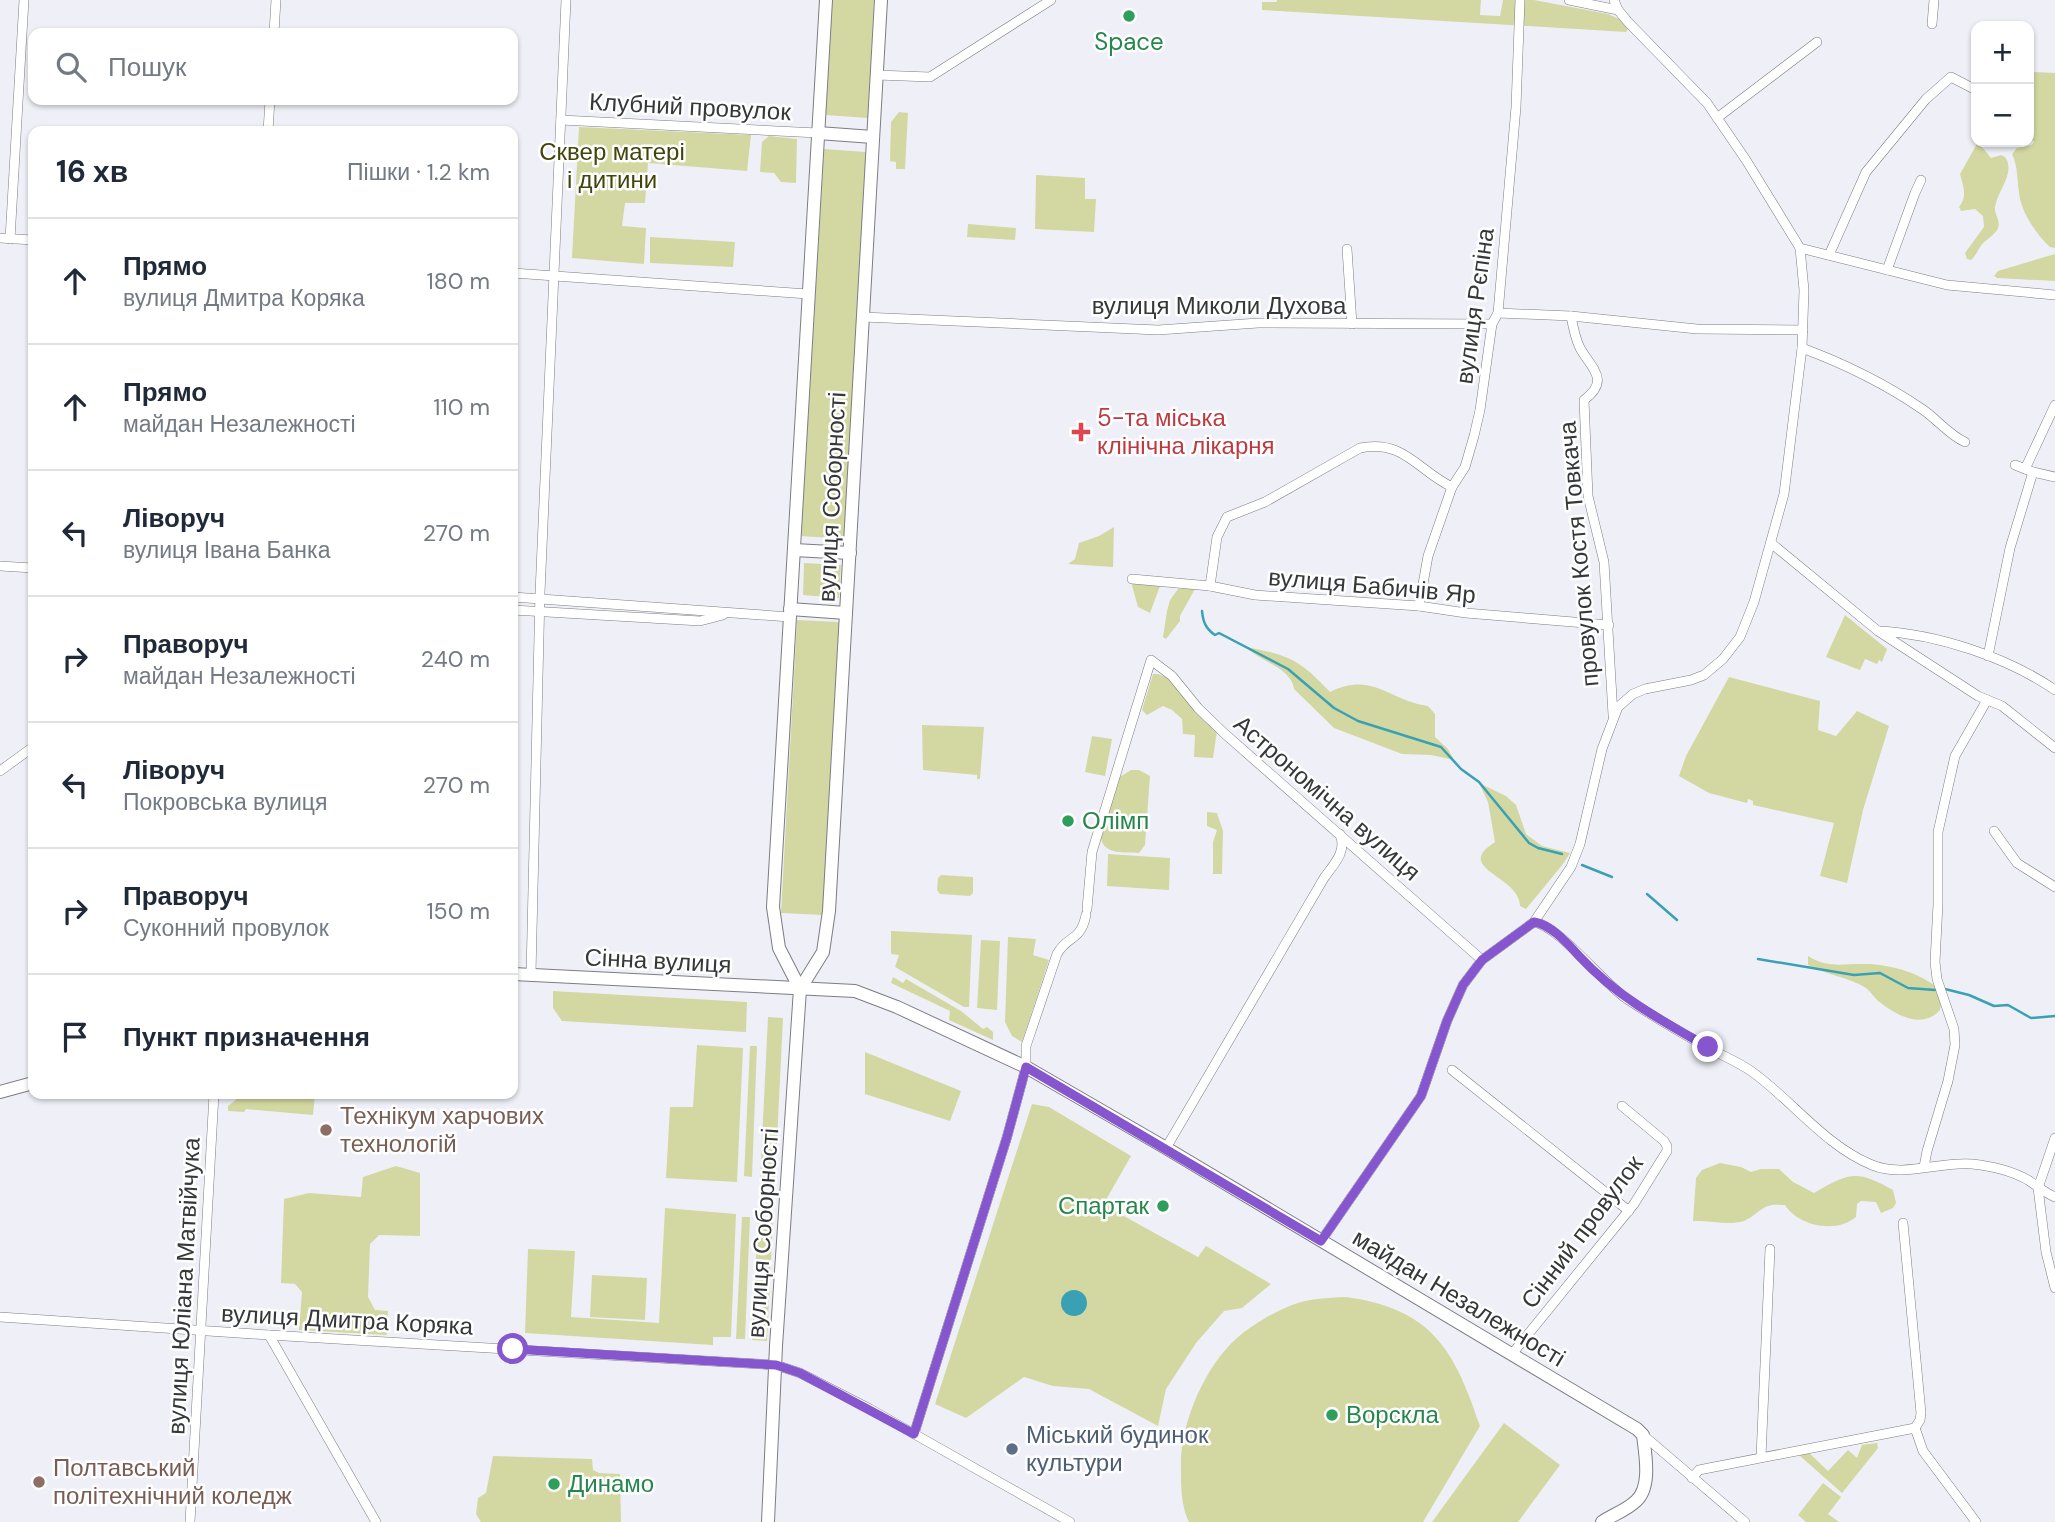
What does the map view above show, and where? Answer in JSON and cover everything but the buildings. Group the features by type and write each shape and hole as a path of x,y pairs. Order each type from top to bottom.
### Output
{"main road":[{"name":"вулиця Соборності","path":"800,989 779,948 773,907 826,0"},
{"name":"вулиця Соборності","path":"768,1522 800,989 822,952 827,926 881,0"},
{"path":"818,133 873,137"},
{"path":"794,550 849,554"},
{"path":"790,613 846,613"},
{"name":"Сінна вулиця","path":"518,974 800,989"},
{"name":"майдан Незалежності","path":"800,989 855,991 897,1007 1026,1067 1621,1418 1643,1434"},
{"path":"0,1092 28,1084"},
{"path":"1602,1522 1638,1500 1645,1482 1643,1434"}],"street":[{"path":"274,28 276,0"},
{"path":"531,974 540,598 566,0"},
{"path":"877,75 930,77 1051,0"},
{"name":"вулиця Рєпіна","path":"1419,606 1428,556 1452,487 1465,467 1474,436 1492,324 1498,313 1516,107 1520,0"},
{"path":"1321,1241 1421,1096 1447,1021 1463,985 1482,960 1534,922 1575,860 1595,774 1618,707 1633,694 1697,678 1714,668 1735,644 1747,622 1771,542 1788,466 1803,330 1804,279 1800,248 1765,189 1717,118 1695,90 1616,5 1569,0"},
{"path":"1932,24 1934,0"},
{"path":"23,4 5,239 28,240"},
{"path":"1717,118 1817,42"},
{"path":"1829,255 1861,180 1926,99 1951,77 1971,87"},
{"path":"268,126 270,105"},
{"name":"Клубний провулок","path":"561,120 818,133"},
{"path":"1887,270 1922,180"},
{"path":"1800,248 1947,285 2055,295"},
{"path":"1347,249 1352,324"},
{"path":"518,273 808,294"},
{"path":"1498,313 1571,316 1698,329 1803,330"},
{"name":"провулок Костя Товкача","path":"1571,316 1579,344 1597,376 1596,388 1584,400 1587,479 1591,513 1604,562 1613,716"},
{"name":"вулиця Миколи Духова","path":"863,317 1158,330 1246,323 1492,324"},
{"path":"1802,348 1853,368 1883,384 1926,411 1965,442"},
{"path":"1987,656 2029,470 2055,405"},
{"path":"1210,586 1217,537 1227,517 1265,502 1360,448 1384,447 1402,453 1452,487"},
{"path":"2015,465 2055,477"},
{"path":"1771,542 1878,631 1987,701 2002,706 2055,748"},
{"path":"0,566 28,568"},
{"name":"вулиця Бабичів Яр","path":"1132,579 1210,586 1255,595 1419,606 1466,613 1609,625"},
{"path":"518,597 732,613 790,613"},
{"path":"518,610 699,621 732,613"},
{"path":"1878,631 1918,636 1987,656 2041,680 2055,690"},
{"name":"Астрономічна вулиця","path":"1026,1067 1026,1046 1057,954 1064,944 1080,933 1086,912 1092,852 1151,660 1172,676 1198,708 1219,728 1482,960"},
{"path":"1924,1167 1955,1045 1954,1029 1937,979 1935,962 1938,832 1955,756 1987,701"},
{"path":"0,771 28,751"},
{"path":"1166,1148 1324,878 1341,855 1342,840 1338,831"},
{"path":"1994,831 2017,863 2055,887"},
{"path":"1341,855 1352,854 1368,860"},
{"path":"1534,922 1541,923 1567,942 1593,970 1628,999 1748,1069 1821,1131 1857,1157 1883,1168 1967,1164 1988,1166 2020,1176 2055,1197"},
{"path":"914,1434 1007,1137 1026,1067"},
{"path":"1452,1070 1629,1210"},
{"name":"вулиця Юліана Матвійчука","path":"190,1522 214,1099"},
{"name":"Сінний провулок","path":"1512,1354 1629,1210 1667,1151 1667,1146 1659,1136 1622,1106"},
{"path":"2055,1138 2038,1188 2044,1241 2055,1288"},
{"path":"1692,1478 1699,1471 1761,1457 1914,1428 1921,1413 1903,1223"},
{"path":"1761,1457 1770,1249"},
{"name":"вулиця Дмитра Коряка","path":"0,1317 776,1365"},
{"path":"269,1335 376,1522"},
{"path":"776,1365 800,1373 1070,1522"},
{"path":"1914,1428 1923,1451 1976,1522"},
{"path":"1643,1434 1745,1522"}],"green space":[{"path":"831,0 874,0 868,118 825,115"},
{"path":"1481,0 1480,15 1500,16 1503,0 1534,0 1608,14 1619,19 1628,29 1626,32 1262,10 1262,2"},
{"path":"2034,72 2055,73 2055,248 2045,242 2026,215 2020,200 2012,154 2017,148 2034,147"},
{"path":"899,112 908,113 905,169 896,169 896,162 890,161 891,122"},
{"name":"Сквер матері і дитини","path":"579,127 751,135 747,171 648,163 645,203 625,203 622,226 646,228 644,264 572,258"},
{"path":"769,136 797,139 796,183 781,182 774,173 760,172 762,142"},
{"path":"1975,147 1982,147 1991,158 2001,155 2008,163 2007,175 1995,207 1998,228 1971,260 1967,259 1965,253 1984,227 1983,216 1975,209 1961,211 1959,207 1964,191 1960,174"},
{"path":"824,149 866,152 844,539 801,536"},
{"path":"1036,175 1085,178 1085,199 1096,199 1094,232 1035,229"},
{"path":"968,224 1016,228 1015,240 967,237"},
{"path":"650,237 735,242 733,267 650,263"},
{"path":"2055,254 2055,281 1994,276 1998,271"},
{"path":"1114,527 1113,567 1068,564 1075,559 1079,543"},
{"path":"804,563 841,565 839,598 803,595"},
{"path":"1131,582 1160,586 1150,613 1138,607"},
{"path":"1196,587 1180,616 1180,621 1166,639 1163,637 1170,600 1178,589"},
{"path":"1845,615 1887,649 1882,662 1879,660 1877,664 1865,659 1860,670 1826,657"},
{"path":"797,620 839,622 823,915 781,913"},
{"path":"1246,647 1293,660 1330,692 1345,686 1370,686 1428,706 1435,714 1435,737 1448,749 1454,760 1431,755 1402,754 1334,728 1294,689 1287,675"},
{"path":"1153,674 1168,678 1217,731 1213,758 1194,757 1195,735 1183,734 1182,719 1172,710 1163,706 1147,715 1142,710"},
{"path":"1729,677 1820,701 1818,730 1836,736 1857,711 1889,726 1863,810 1847,883 1820,876 1834,823 1753,805 1753,801 1748,799 1747,803 1709,793 1679,776 1686,756"},
{"path":"922,725 984,727 980,779 977,779 977,775 923,770"},
{"path":"1092,736 1112,739 1105,776 1085,772"},
{"path":"1131,770 1139,770 1150,776 1145,845 1139,853 1111,850 1101,839 1118,778"},
{"path":"1479,783 1506,796 1516,805 1526,834 1542,846 1570,853 1526,909 1520,906 1510,887 1491,873 1481,859 1484,851 1495,842 1488,802"},
{"path":"1207,812 1217,813 1223,831 1222,874 1213,874 1213,842 1217,830 1207,826"},
{"path":"1108,854 1170,858 1169,890 1107,886"},
{"path":"941,875 973,877 973,893 970,896 940,894 937,890 938,878"},
{"path":"891,931 972,935 969,1007 964,1007 895,967 899,955 891,954"},
{"path":"1008,937 1036,939 1033,955 1049,960 1022,1042 1012,1036 1005,1022"},
{"path":"981,940 1000,941 997,1010 977,1008"},
{"path":"1808,956 1828,964 1879,965 1918,976 1934,985 1941,1002 1940,1010 1933,1016 1917,1020 1900,1015 1884,1006 1859,984 1808,965"},
{"path":"893,977 903,983 906,979 961,1011 983,1029 987,1027 993,1032 993,1040 949,1020 950,1011 891,983"},
{"path":"553,991 747,1002 746,1032 562,1021 553,1008"},
{"path":"768,1017 783,1018 775,1181 760,1181"},
{"path":"697,1045 743,1048 737,1182 666,1178 670,1107 693,1107"},
{"path":"750,1046 757,1046 752,1177 744,1176"},
{"path":"865,1052 961,1091 950,1121 865,1094"},
{"path":"315,1099 313,1115 246,1109 244,1112 228,1111 228,1106 236,1100"},
{"path":"1032,1104 1049,1107 1131,1156 1107,1198 1113,1210 1198,1257 1206,1246 1271,1284 1242,1308 1224,1311 1196,1343 1166,1389 1158,1426 1089,1389 1053,1386 1024,1377 966,1418 935,1404"},
{"path":"1720,1163 1751,1172 1779,1169 1793,1182 1814,1193 1845,1178 1854,1176 1871,1179 1893,1190 1896,1203 1893,1208 1881,1213 1876,1202 1861,1201 1857,1204 1856,1217 1848,1222 1828,1226 1808,1223 1785,1205 1768,1206 1744,1221 1693,1221 1696,1178 1702,1170"},
{"path":"396,1166 420,1173 420,1236 379,1235 370,1244 368,1297 375,1310 388,1311 387,1335 299,1330 302,1292 295,1284 281,1283 284,1199 309,1193 361,1197 363,1177"},
{"path":"665,1208 736,1214 731,1337 713,1337 713,1345 525,1333 528,1249 575,1251 571,1317 659,1323"},
{"path":"742,1217 750,1217 745,1339 736,1339"},
{"path":"758,1219 773,1220 767,1341 752,1340"},
{"path":"592,1275 647,1278 645,1320 590,1317"},
{"name":"Ворскла","path":"1346,1297 1400,1311 1436,1337 1460,1375 1480,1426 1423,1522 1189,1522 1181,1489 1181,1452 1189,1416 1214,1365 1237,1338 1278,1311 1305,1301"},
{"path":"1504,1423 1560,1465 1518,1522 1432,1522"},
{"path":"1877,1443 1878,1448 1842,1493 1799,1455 1808,1452 1828,1471 1848,1450 1857,1458 1862,1445"},
{"name":"Динамо","path":"493,1456 592,1459 593,1470 620,1474 621,1522 481,1522 476,1514 478,1498 486,1493"},
{"path":"1823,1483 1841,1497 1828,1514 1839,1522 1806,1522 1798,1515"}],"water":[{"path":"1074,1290 1083,1294 1087,1303 1083,1312 1074,1316 1065,1312 1061,1303 1065,1294"}],"waterway":[{"path":"1202,611 1206,625 1215,635 1219,633 1288,669 1334,708 1358,721 1441,747 1461,769 1479,782 1529,843 1562,854"},
{"path":"1582,865 1612,877"},
{"path":"1647,894 1677,920"},
{"path":"1758,959 1854,975 1880,973 1908,988 1935,990"},
{"path":"1945,989 1969,995 1994,1006 2008,1005 2031,1018 2055,1016"}],"place":[{"name":"Space","path":"1129,16"},
{"name":"5-та міська клінічна лікарня","path":"1081,432"},
{"name":"Олімп","path":"1068,821"},
{"name":"Технікум харчових технологій","path":"326,1130"},
{"name":"Спартак","path":"1163,1206"},
{"name":"Ворскла","path":"1332,1415"},
{"name":"Міський будинок культури","path":"1012,1449"},
{"name":"Полтавський політехнічний коледж","path":"39,1482"},
{"name":"Динамо","path":"554,1484"}],"route":[{"path":"513,1349 776,1365 800,1373 914,1434 1007,1137 1026,1067 1321,1241 1421,1096 1447,1021 1472,971 1482,960 1534,922 1541,923 1567,942 1618,992 1708,1047"}]}
